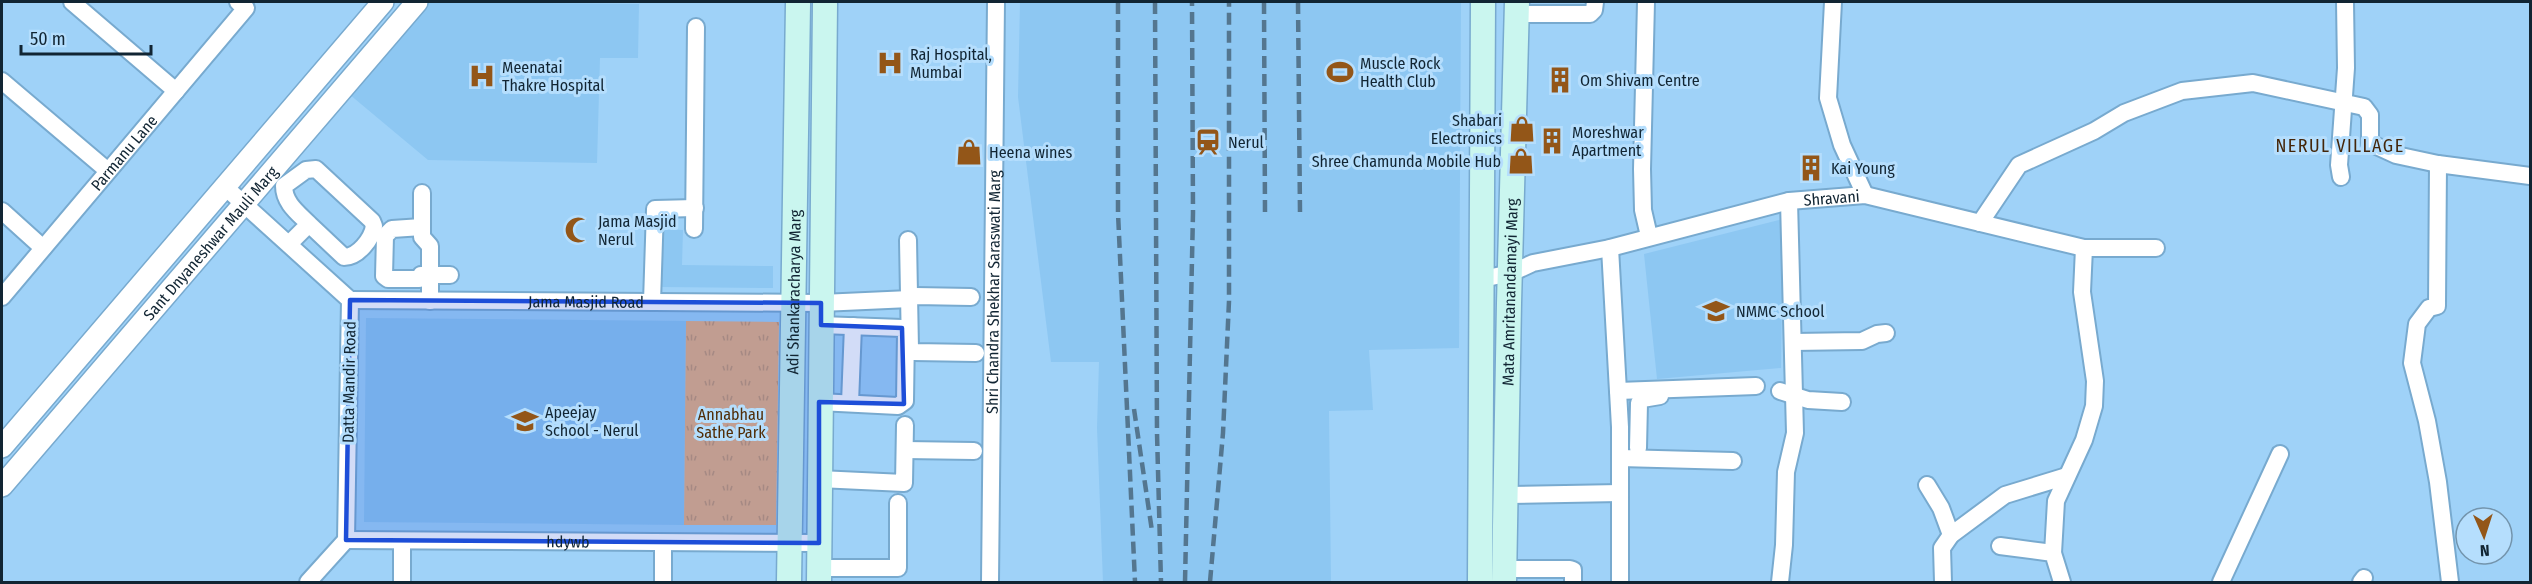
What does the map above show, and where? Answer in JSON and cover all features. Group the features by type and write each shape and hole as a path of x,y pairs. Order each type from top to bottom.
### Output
{"main road":[{"name":"Mata Amritanandamayi Marg","path":"1474,577 1482,279 1483,2"},
{"path":"797,3 812,9 826,3"},
{"name":"Adi Shankaracharya Marg","path":"789,582 797,3"},
{"name":"Adi Shankaracharya Marg","path":"819,575 819,402 826,3"},
{"name":"Mata Amritanandamayi Marg","path":"1504,576 1517,8"}],"street":[{"path":"72,2 176,91"},
{"name":"Sant Dnyaneshwar Mauli Marg","path":"2,447 383,2"},
{"name":"Sant Dnyaneshwar Mauli Marg","path":"2,486 417,2"},
{"name":"Shri Chandra Shekhar Saraswati Marg","path":"990,582 996,2"},
{"path":"1517,8 1590,14 1594,10 1595,2"},
{"path":"1646,2 1642,179 1643,210 1649,236"},
{"path":"1833,2 1828,98 1842,145 1865,195"},
{"path":"2341,177 2338,165 2346,68 2345,2"},
{"name":"Parmanu Lane","path":"2,297 176,91 242,5"},
{"path":"694,229 696,27"},
{"path":"2,81 108,171"},
{"path":"1980,223 2019,165 2094,131 2124,113 2182,91 2253,83 2364,107 2370,115 2370,142 2396,155 2438,164 2530,176"},
{"path":"2438,164 2437,306 2429,308 2416,324 2412,363 2429,432 2450,582"},
{"path":"315,169 372,221 374,226 368,242 349,257 344,257 309,224 288,202 284,194 284,186 306,170 315,169"},
{"name":"Datta Mandir Road","path":"224,186 350,300 346,540"},
{"path":"422,193 422,237 430,246 430,302"},
{"name":"Shravani","path":"1482,279 1511,273 1533,263 1610,248 1789,201 1865,195 2084,248 2156,248"},
{"path":"1780,582 1784,545 1786,472 1795,433 1787,392 1792,342 1789,201"},
{"path":"652,302 655,210 694,208"},
{"path":"2,211 43,248"},
{"path":"288,244 309,224"},
{"path":"422,227 392,229 385,236 384,276 388,279 419,279 421,275 450,275"},
{"path":"908,240 910,349 913,352 975,352"},
{"path":"1610,248 1620,458 1616,493 1613,582"},
{"path":"2062,582 2053,553 2056,501 2084,440 2094,406 2095,381 2082,292 2084,248"},
{"path":"821,314 910,299 915,296 972,297"},
{"name":"Jama Masjid Road","path":"350,300 793,303 821,314"},
{"path":"819,402 898,406 905,401 906,333 902,328 853,326 821,314"},
{"path":"850,403 853,326"},
{"path":"1792,342 1862,341 1877,334 1886,333"},
{"path":"1618,392 1642,395 1674,389 1756,386"},
{"path":"1787,392 1808,400 1842,402"},
{"path":"1638,448 1639,403 1642,395"},
{"path":"819,575 898,575 905,425"},
{"path":"905,450 974,451"},
{"path":"2221,582 2280,454"},
{"path":"1620,458 1733,461"},
{"path":"1943,582 1942,548 1950,534 2005,495 2067,476"},
{"path":"819,479 904,483"},
{"path":"1927,485 1941,508 1950,534"},
{"path":"1507,495 1616,493"},
{"path":"1616,493 1620,582"},
{"path":"308,582 346,540"},
{"name":"hdywb","path":"346,540 819,543"},
{"path":"402,541 402,582"},
{"path":"663,543 663,582"},
{"path":"2000,546 2053,553"},
{"path":"1504,576 1570,569 1573,570 1573,582"}],"highlighted area":[{"path":"350,300 821,303 821,325 902,328 904,404 819,402 819,543 346,540"}],"shaded area":[{"name":"Meenatai Thakre Hospital","path":"429,2 639,4 638,58 600,58 597,163 428,160 349,94"},
{"path":"1020,2 1461,2 1459,348 1369,350 1373,410 1329,411 1331,582 1103,582 1097,428 1099,362 1051,362 1018,97"},
{"name":"NMMC School","path":"1783,219 1781,368 1657,379 1644,254"},
{"path":"662,229 683,230 682,265 773,266 773,288 661,287"},
{"name":"Apeejay School - Nerul","path":"366,318 686,321 684,525 364,522"}],"green space":[{"name":"Annabhau Sathe Park","path":"686,321 779,322 776,525 684,525"}],"railway":[{"path":"1118,2 1118,213 1135,582"},
{"path":"1155,2 1157,433 1161,582"},
{"path":"1185,582 1193,213 1192,2"},
{"path":"1210,582 1223,433 1229,301 1229,2"},
{"path":"1264,2 1265,213"},
{"path":"1298,2 1300,213"},
{"path":"1134,409 1152,531"}],"place":[{"name":"Raj Hospital, Mumbai","path":"890,63"},
{"name":"Muscle Rock Health Club","path":"1340,72"},
{"name":"Meenatai Thakre Hospital","path":"482,76"},
{"name":"Om Shivam Centre","path":"1560,80"},
{"name":"Shabari Electronics","path":"1522,129"},
{"name":"Moreshwar Apartment","path":"1552,141"},
{"name":"Nerul","path":"1208,142"},
{"name":"Heena wines","path":"969,152"},
{"name":"Shree Chamunda Mobile Hub","path":"1521,161"},
{"name":"Kai Young","path":"1811,168"},
{"name":"Jama Masjid Nerul","path":"578,230"},
{"name":"NMMC School","path":"1716,311"},
{"name":"Apeejay School - Nerul","path":"525,421"}],"district":[{"name":"NERUL VILLAGE","path":"2340,146"}]}
